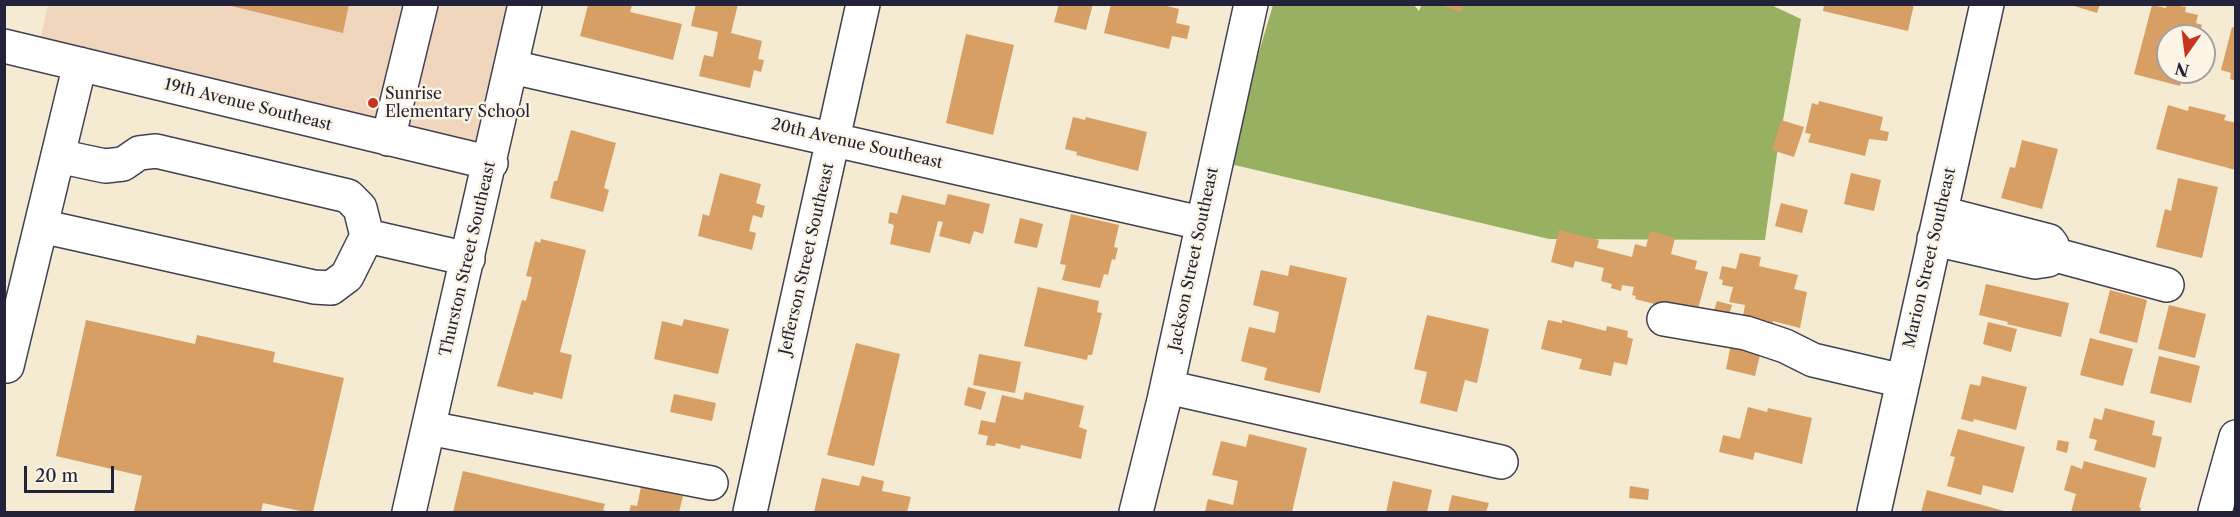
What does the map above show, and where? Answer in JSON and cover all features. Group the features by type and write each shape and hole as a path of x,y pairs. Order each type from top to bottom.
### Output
{"street":[{"path":"388,139 422,4"},
{"name":"Thurston Street Southeast","path":"409,513 491,163 525,4"},
{"name":"Jefferson Street Southeast","path":"750,513 863,4"},
{"name":"Jackson Street Southeast","path":"1136,513 1167,387 1201,223 1251,4"},
{"name":"Marion Street Southeast","path":"1874,513 1988,4"},
{"name":"19th Avenue Southeast","path":"4,46 491,163"},
{"path":"7,366 80,64"},
{"name":"20th Avenue Southeast","path":"512,68 1201,223"},
{"path":"41,226 314,287 331,288 347,276 367,236 360,208 348,196 156,151 139,153 123,164 105,166 58,156"},
{"path":"1937,226 2049,241 2052,245 2052,254 2167,285"},
{"path":"367,236 468,259"},
{"path":"1664,319 1746,333 1785,346 1813,360 1903,381"},
{"path":"1167,387 1501,462"},
{"path":"429,428 711,483"},
{"path":"2215,513 2235,437"}],"shaded area":[{"name":"Sunrise Elementary School","path":"48,5 525,5 491,163 37,54"}],"green space":[{"path":"1413,4 1419,11 1422,4 1769,4 1801,19 1777,154 1765,240 1549,239 1226,163 1273,5"}],"building":[{"path":"223,4 349,4 343,33"},
{"path":"696,4 738,4 731,33 762,41 758,59 764,60 761,72 754,70 750,88 699,76 704,55 713,57 718,32 691,26"},
{"path":"1059,4 1093,4 1086,30 1054,22"},
{"path":"1111,4 1159,4 1179,9 1176,23 1190,26 1187,39 1172,36 1169,49 1104,33"},
{"path":"1435,4 1463,4 1462,12"},
{"path":"1824,4 1914,4 1908,31 1823,11"},
{"path":"2068,4 2100,4 2097,13"},
{"path":"2167,4 2186,7 2185,12 2198,15 2196,23 2199,24 2156,24 2156,80 2134,74 2152,5 2166,8"},
{"path":"588,5 632,5 630,12 682,24 673,60 580,36"},
{"path":"2232,27 2236,28 2236,81 2230,79 2231,73 2221,70"},
{"path":"966,34 1014,45 993,135 946,123"},
{"path":"1819,101 1883,117 1880,130 1889,132 1887,141 1869,139 1865,156 1808,142 1811,134 1805,133 1812,103 1818,105"},
{"path":"2168,105 2188,111 2189,106 2226,115 2224,120 2236,123 2236,170 2156,149"},
{"path":"1073,117 1085,120 1086,117 1147,132 1138,171 1076,155 1077,152 1065,149"},
{"path":"1781,120 1804,127 1794,157 1772,150"},
{"path":"571,130 616,143 604,188 609,190 603,212 550,198"},
{"path":"2022,140 2058,149 2042,209 2001,198 2010,167 2015,168"},
{"path":"720,173 761,184 756,203 765,206 762,218 753,215 749,231 756,233 752,250 698,236 703,214 709,216"},
{"path":"1851,173 1881,180 1874,211 1844,204"},
{"path":"2178,178 2218,187 2202,258 2156,247 2165,209 2171,211"},
{"path":"948,194 990,204 983,234 974,231 970,244 939,236 943,222 938,221 930,253 890,244 894,225 888,223 890,212 897,214 902,195 945,205"},
{"path":"1781,203 1808,210 1802,233 1775,226"},
{"path":"1071,214 1119,225 1114,247 1118,248 1115,260 1112,259 1108,275 1104,274 1100,288 1062,280 1066,265 1060,264"},
{"path":"1020,218 1043,224 1037,248 1014,243"},
{"path":"1559,230 1599,240 1597,248 1632,257 1635,244 1646,247 1650,231 1675,238 1671,254 1697,261 1695,269 1708,272 1698,309 1687,306 1685,312 1635,299 1636,296 1632,295 1634,287 1622,285 1621,291 1611,288 1612,284 1601,281 1604,268 1575,261 1573,268 1551,262"},
{"path":"541,239 586,250 560,352 572,355 562,399 497,386 522,300 526,301 532,277 526,276 535,241 540,243"},
{"path":"1740,253 1761,257 1759,266 1798,275 1794,289 1807,292 1800,328 1773,321 1771,328 1742,321 1745,305 1729,302 1733,287 1722,285 1723,280 1719,279 1722,266 1736,269"},
{"path":"1290,265 1347,278 1320,393 1264,380 1267,368 1241,361 1249,327 1275,333 1279,312 1253,305 1261,270 1288,276"},
{"path":"1986,284 2069,303 2061,337 1979,315"},
{"path":"1038,287 1099,301 1097,312 1102,313 1092,355 1088,355 1087,360 1024,346"},
{"path":"2110,290 2147,300 2137,343 2099,333"},
{"path":"1717,301 1732,305 1726,325 1711,320"},
{"path":"2169,305 2206,314 2195,358 2158,349"},
{"path":"1427,315 1489,329 1477,383 1465,380 1457,412 1420,403 1427,372 1414,369"},
{"path":"684,319 729,329 718,374 654,359 662,321 682,326"},
{"path":"86,320 195,344 197,335 275,352 273,362 344,378 313,512 263,503 261,512 134,511 142,476 56,456"},
{"path":"1548,320 1562,323 1562,320 1606,331 1607,326 1628,331 1627,337 1633,339 1627,365 1614,362 1611,376 1579,369 1582,359 1541,349"},
{"path":"1988,322 2017,329 2011,352 1983,344"},
{"path":"2090,338 2133,349 2123,386 2080,375"},
{"path":"1732,339 1762,346 1755,376 1726,369"},
{"path":"856,343 900,354 874,466 827,455"},
{"path":"979,354 1021,362 1015,393 973,385"},
{"path":"2159,356 2200,366 2191,403 2150,393"},
{"path":"1982,376 2027,387 2016,430 1974,419 1973,422 1961,419 1970,384 1980,386"},
{"path":"968,387 986,392 981,410 964,405"},
{"path":"1025,392 1084,406 1079,427 1087,430 1081,459 1021,445 1020,449 996,443 995,446 986,445 988,436 978,434 981,420 995,423 1002,395 1023,400"},
{"path":"674,394 716,403 712,421 670,412"},
{"path":"1748,407 1767,412 1768,408 1812,418 1802,464 1755,452 1753,460 1719,452 1723,435 1740,439"},
{"path":"2105,408 2155,421 2152,435 2162,437 2155,468 2094,450 2097,440 2089,438 2094,418 2102,420"},
{"path":"1958,429 2025,447 2013,493 1983,485 1981,495 1947,486 1955,457 1950,456"},
{"path":"1249,434 1307,448 1292,512 1205,512 1208,499 1233,505 1238,481 1212,475 1221,441 1246,447"},
{"path":"2058,440 2069,442 2067,453 2056,450"},
{"path":"2084,461 2147,478 2139,507 2140,512 2071,512 2076,494 2064,490 2071,465 2082,469"},
{"path":"463,471 605,504 603,510 609,512 453,512"},
{"path":"862,476 884,481 882,491 911,497 907,512 814,512 822,478 859,486"},
{"path":"1393,481 1432,490 1427,512 1386,512"},
{"path":"1630,486 1649,489 1648,500 1629,498"},
{"path":"641,487 683,496 679,512 629,512 631,505 637,506"},
{"path":"1927,490 2008,512 1921,512"},
{"path":"1452,495 1489,503 1486,512 1448,512"}],"place":[{"name":"Sunrise Elementary School","path":"373,103"}]}
